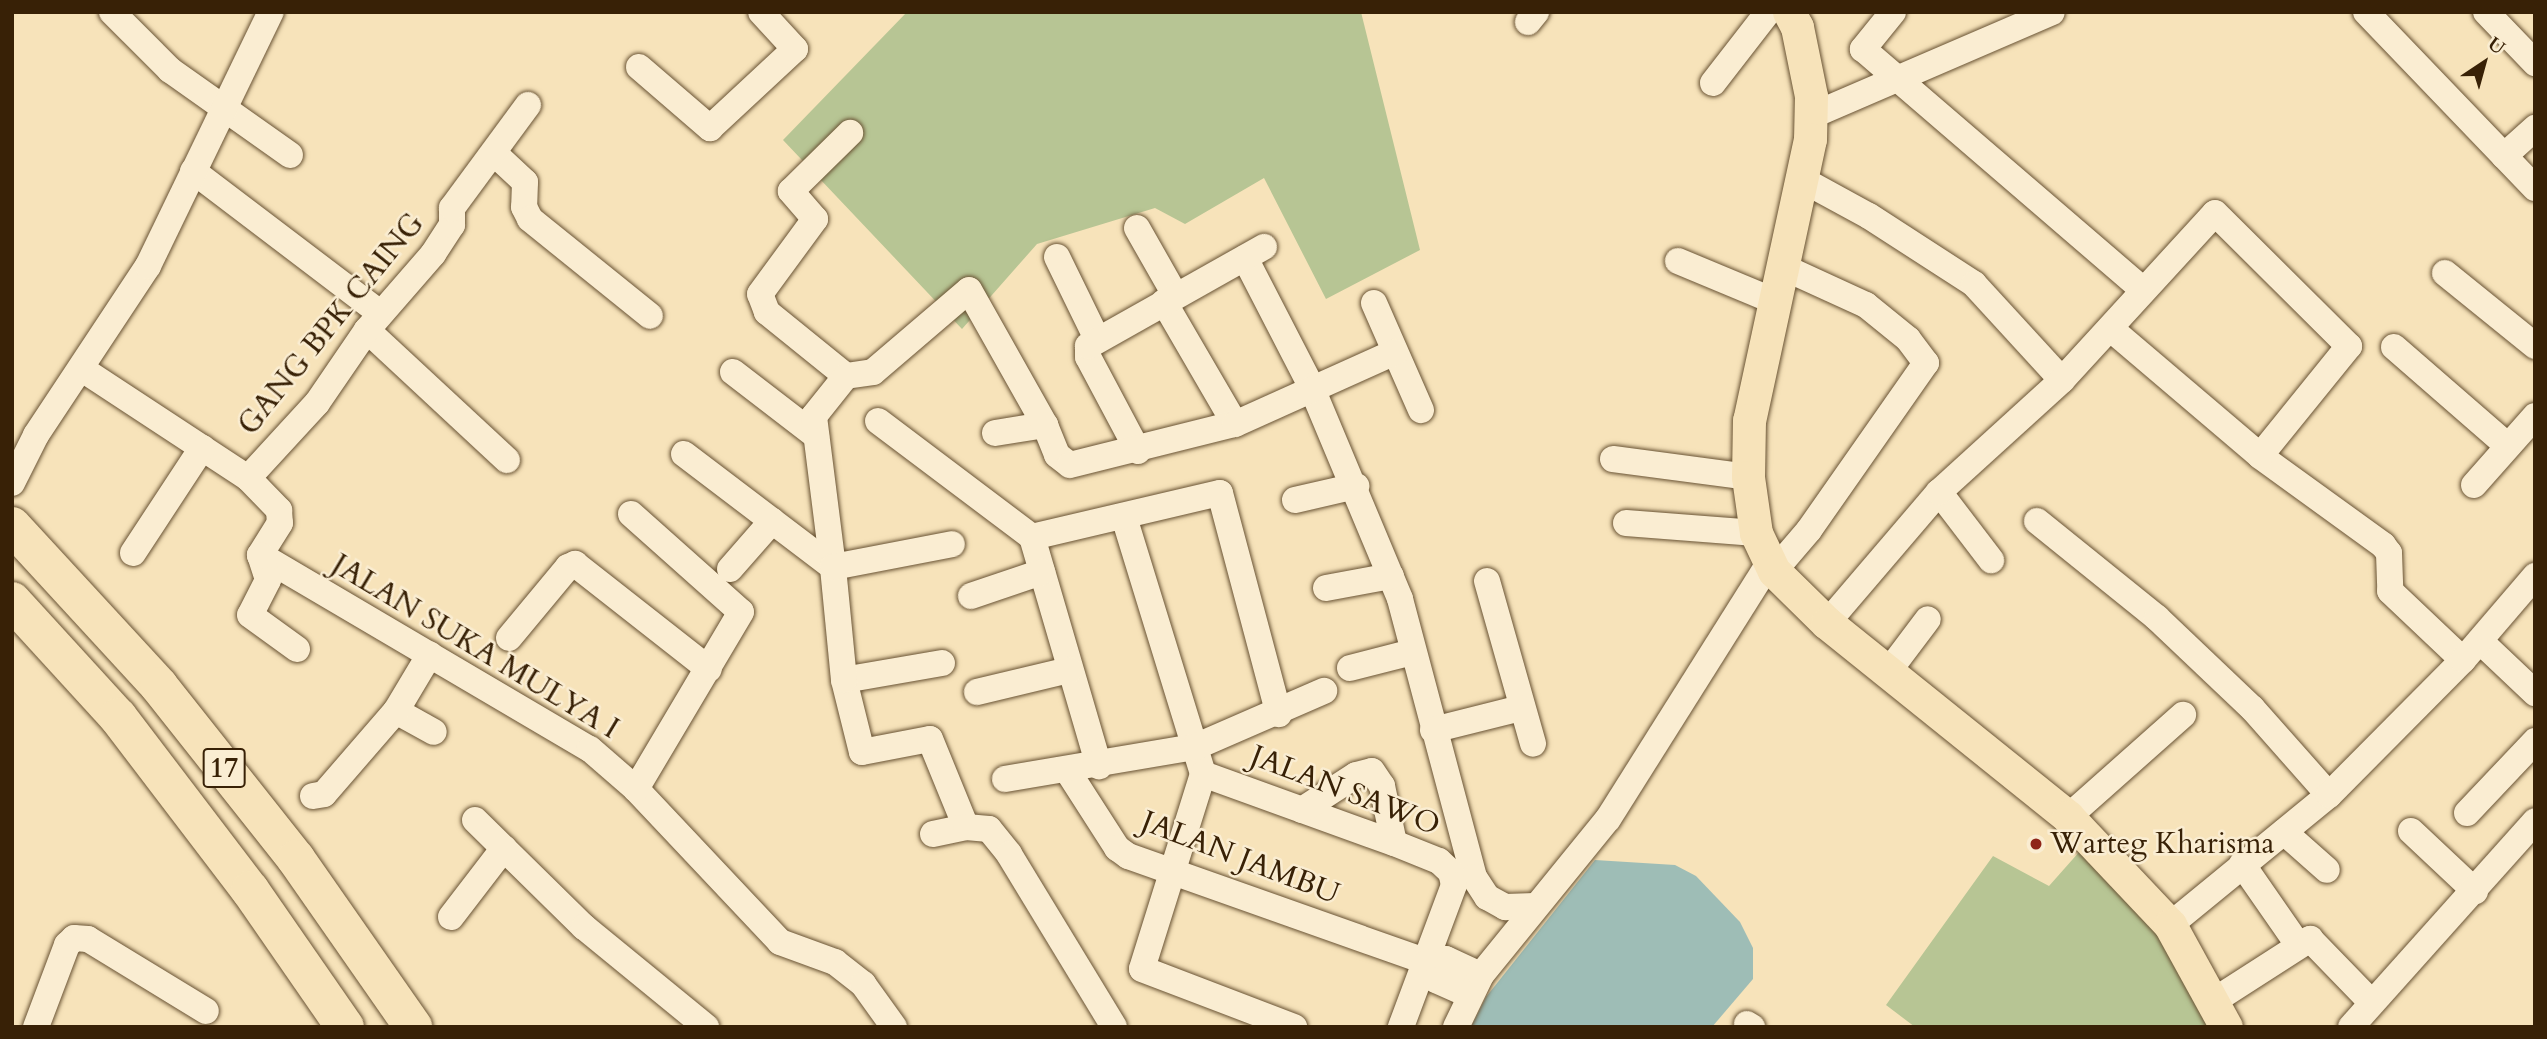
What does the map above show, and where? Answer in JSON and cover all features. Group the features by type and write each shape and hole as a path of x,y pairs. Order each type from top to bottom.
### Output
{"highway":[{"name":"17","path":"12,526 167,697 296,859 414,1027"},
{"name":"17","path":"12,601 118,717 250,890 345,1027"}],"main road":[{"path":"1799,17 1811,96 1811,116 1801,179 1749,420 1748,477 1766,556 1827,623 2068,817 2170,925 2219,1014"}],"street":[{"path":"112,12 159,62 290,155"},
{"path":"15,476 148,266 271,12"},
{"path":"639,67 710,128 795,49 761,12"},
{"path":"1713,83 1768,12"},
{"path":"1893,12 1863,49 2143,290"},
{"path":"1811,116 2052,12"},
{"path":"2367,12 2535,188"},
{"path":"2486,12 2535,63"},
{"name":"GANG BPK CAING","path":"248,478 317,403 369,319 444,238 453,225 452,208 495,154 528,105"},
{"path":"2504,156 2535,128"},
{"path":"846,376 768,312 760,293 815,219 791,191 850,133"},
{"path":"495,154 525,182 524,207 530,219 650,316"},
{"path":"193,171 369,319 507,460"},
{"path":"1801,179 1869,216 1974,284 2062,380"},
{"path":"1827,623 1940,492 2062,380 2215,213 2346,342 2348,350 2260,456"},
{"path":"1137,228 1170,299 1235,424"},
{"path":"1138,451 1088,357 1088,346 1254,252 1356,486 1391,576 1474,877 1488,897 1504,906 1535,906"},
{"path":"1057,257 1097,339"},
{"path":"1678,261 1774,301"},
{"path":"1455,1026 1476,985 1535,906 1608,819 1766,556 1808,530 1926,363 1908,340 1866,305 1783,267"},
{"path":"2445,273 2535,346"},
{"path":"966,827 930,739 862,752 844,680 814,416 846,376 873,372 969,290 1045,425 1057,455 1070,465 1138,451 1235,424 1311,386 1395,352"},
{"path":"1374,303 1421,410"},
{"path":"2111,329 2260,456 2383,545 2389,553 2390,591 2471,651 2535,693"},
{"path":"2394,347 2508,446"},
{"path":"82,369 248,478 282,517 260,555 268,580 251,618 297,649"},
{"path":"733,372 816,436"},
{"path":"2474,485 2535,416"},
{"path":"878,421 1032,537 1099,766"},
{"path":"995,433 1045,425"},
{"path":"133,553 202,448"},
{"path":"684,454 832,567 952,544"},
{"path":"1613,459 1748,477"},
{"path":"1295,500 1356,486"},
{"path":"1940,492 1991,560"},
{"path":"1032,537 1220,493 1279,714"},
{"path":"631,514 741,612 636,789"},
{"path":"1124,517 1203,774 1142,969 1294,1027"},
{"path":"730,569 772,521"},
{"path":"2037,521 2157,618 2252,708 2329,795"},
{"path":"1626,523 1766,556"},
{"name":"JALAN SUKA MULYA I","path":"260,555 590,749 636,789 780,942 835,962 863,984 894,1027"},
{"path":"509,638 568,567 575,564 709,669"},
{"path":"971,596 1042,572"},
{"path":"1326,588 1391,576"},
{"path":"2170,925 2329,795 2471,651 2535,576"},
{"path":"1487,581 1533,744"},
{"path":"1888,672 1928,619"},
{"path":"1350,668 1413,652"},
{"path":"313,796 324,794 396,711 430,654"},
{"path":"844,680 942,663"},
{"path":"977,692 1069,670"},
{"path":"1005,779 1099,766 1195,747 1279,714 1324,691"},
{"path":"1433,730 1521,708"},
{"path":"396,711 434,733"},
{"path":"2068,817 2183,715"},
{"path":"2467,813 2535,741"},
{"name":"JALAN JAMBU","path":"1067,770 1123,853 1427,962 1446,959 1476,985"},
{"path":"1302,810 1356,775 1373,771 1382,786 1394,843"},
{"name":"JALAN SAWO","path":"1203,774 1439,861 1451,872 1454,885 1427,962"},
{"path":"475,820 583,927 706,1027"},
{"path":"2351,1027 2370,1001 2475,891 2535,821"},
{"path":"933,834 966,827 989,829 1009,854 1114,1027"},
{"path":"2411,831 2475,891"},
{"path":"2284,832 2327,870"},
{"path":"451,917 504,848"},
{"path":"2242,864 2297,943"},
{"path":"36,1027 66,945 74,938 88,939 206,1011"},
{"path":"2219,1014 2297,943 2315,942 2370,1001"},
{"path":"1401,1027 1427,962"}],"green space":[{"path":"907,12 1361,12 1420,250 1326,299 1264,178 1185,224 1155,208 1037,244 962,329 783,140"},
{"path":"2088,842 2148,905 2222,1027 1915,1027 1886,1005 1993,856 2049,886"}],"water":[{"path":"1595,860 1675,865 1696,876 1740,922 1753,948 1753,979 1712,1027 1471,1027 1486,997"}],"place":[{"name":"Warteg Kharisma","path":"2036,844"}]}
